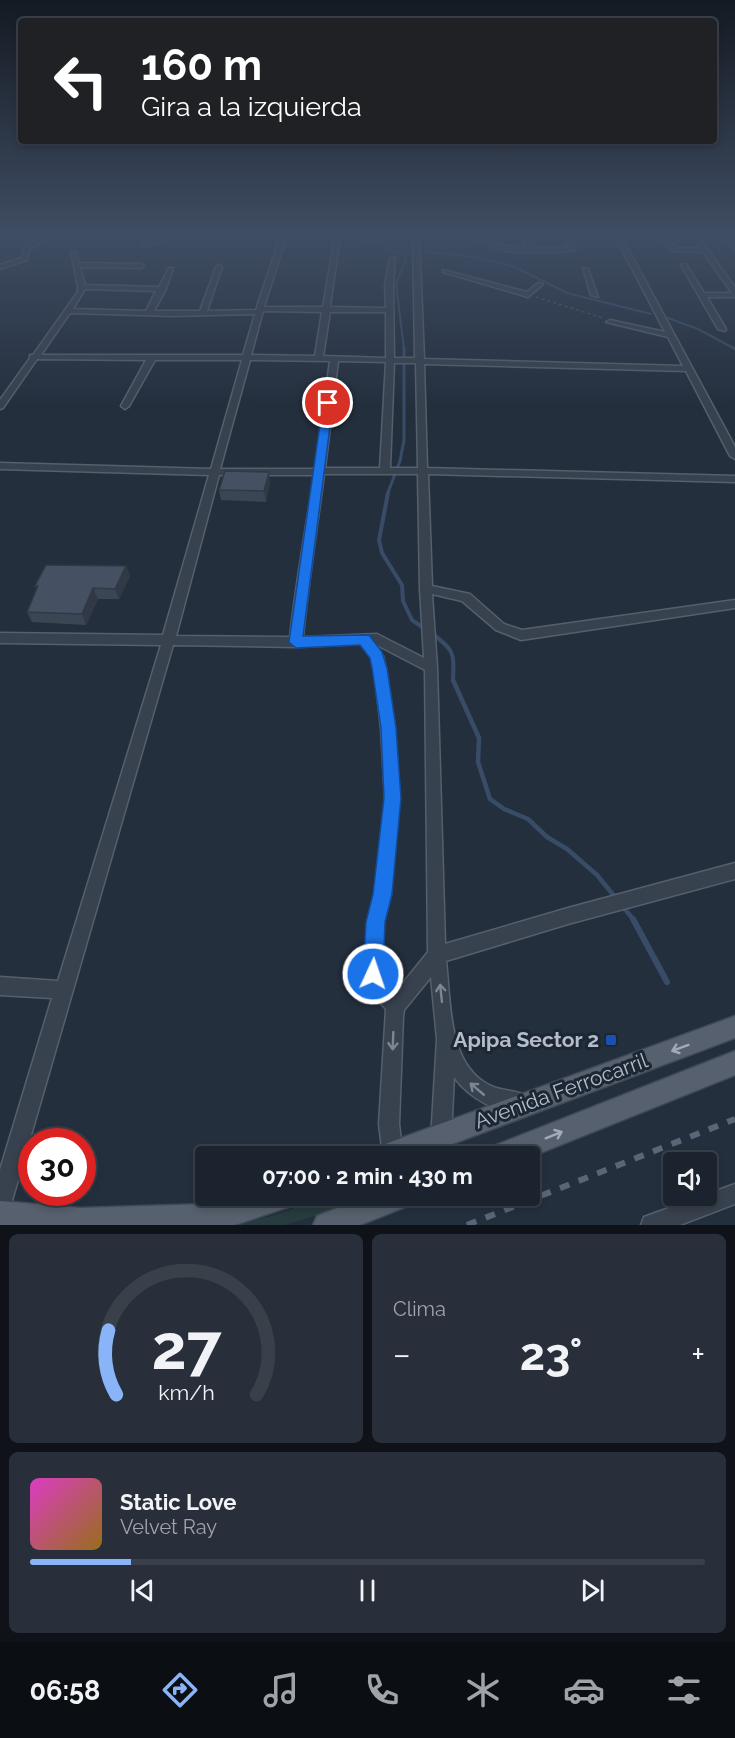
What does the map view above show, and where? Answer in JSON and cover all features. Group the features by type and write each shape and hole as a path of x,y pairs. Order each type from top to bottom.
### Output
{"main road":[{"name":"Avenida Ferrocarril","path":"442,1146 532,1103 735,1027"},
{"name":"Avenida Ferrocarril","path":"526,1146 735,1064"},
{"path":"0,1214 80,1221 210,1217 255,1206"},
{"path":"326,1225 374,1206"}],"street":[{"path":"1,404 33,357 69,311 80,291"},
{"path":"149,313 161,291"},
{"path":"203,313 211,291"},
{"path":"0,1204 168,640 266,291"},
{"path":"319,358 330,291"},
{"path":"385,470 390,361 388,310 390,291"},
{"path":"418,291 426,589 431,667 437,955 446,1039 442,1146"},
{"path":"515,291 528,295 532,291"},
{"path":"594,291 595,295"},
{"path":"647,291 735,456"},
{"path":"700,291 722,329"},
{"path":"702,295 735,293"},
{"path":"69,311 203,313 388,310"},
{"path":"610,322 669,335"},
{"path":"33,357 319,358 421,363 688,369"},
{"path":"125,406 151,359"},
{"path":"296,642 334,359"},
{"path":"0,466 216,472 385,470 735,479"},
{"path":"426,589 466,597 500,627 521,634 735,604"},
{"path":"0,638 296,642 377,639 431,667"},
{"path":"364,639 377,656 380,668 388,728 393,798 383,894 376,922 373,974 379,989 396,1006"},
{"path":"391,1146 396,1006 437,955 567,916 735,871"},
{"path":"0,986 63,990"},
{"path":"446,1039 462,1075 484,1095 498,1100 532,1103"},
{"path":"652,1225 735,1194"}],"path":[{"path":"528,295 610,322"}],"green space":[{"path":"302,1206 340,1206 285,1225 237,1225"}],"building":[{"path":"225,471 269,472 264,491 219,490"},
{"path":"46,565 126,566 115,589 93,588 82,614 27,612 38,586 35,586"}],"waterway":[{"path":"397,291 404,349"},
{"path":"563,291 651,314"},
{"path":"668,318 698,329 735,349 732,347"},
{"path":"387,495 400,461 404,440 404,349"},
{"path":"388,493 379,540 382,553 402,585 403,601 412,620 425,629"},
{"path":"431,633 449,648 453,658 453,680"},
{"path":"453,680 479,738 478,762 490,799 504,809 528,819 547,837 567,849 597,875 615,897"},
{"path":"622,906 634,920"},
{"path":"633,919 667,982"}],"railway":[{"path":"467,1225 735,1119"}],"place":[{"name":"Apipa Sector 2","path":"611,1040"}],"route":[{"path":"328,403 296,642 364,639 377,656 380,668 388,728 393,798 383,894 376,922 373,974"}]}
